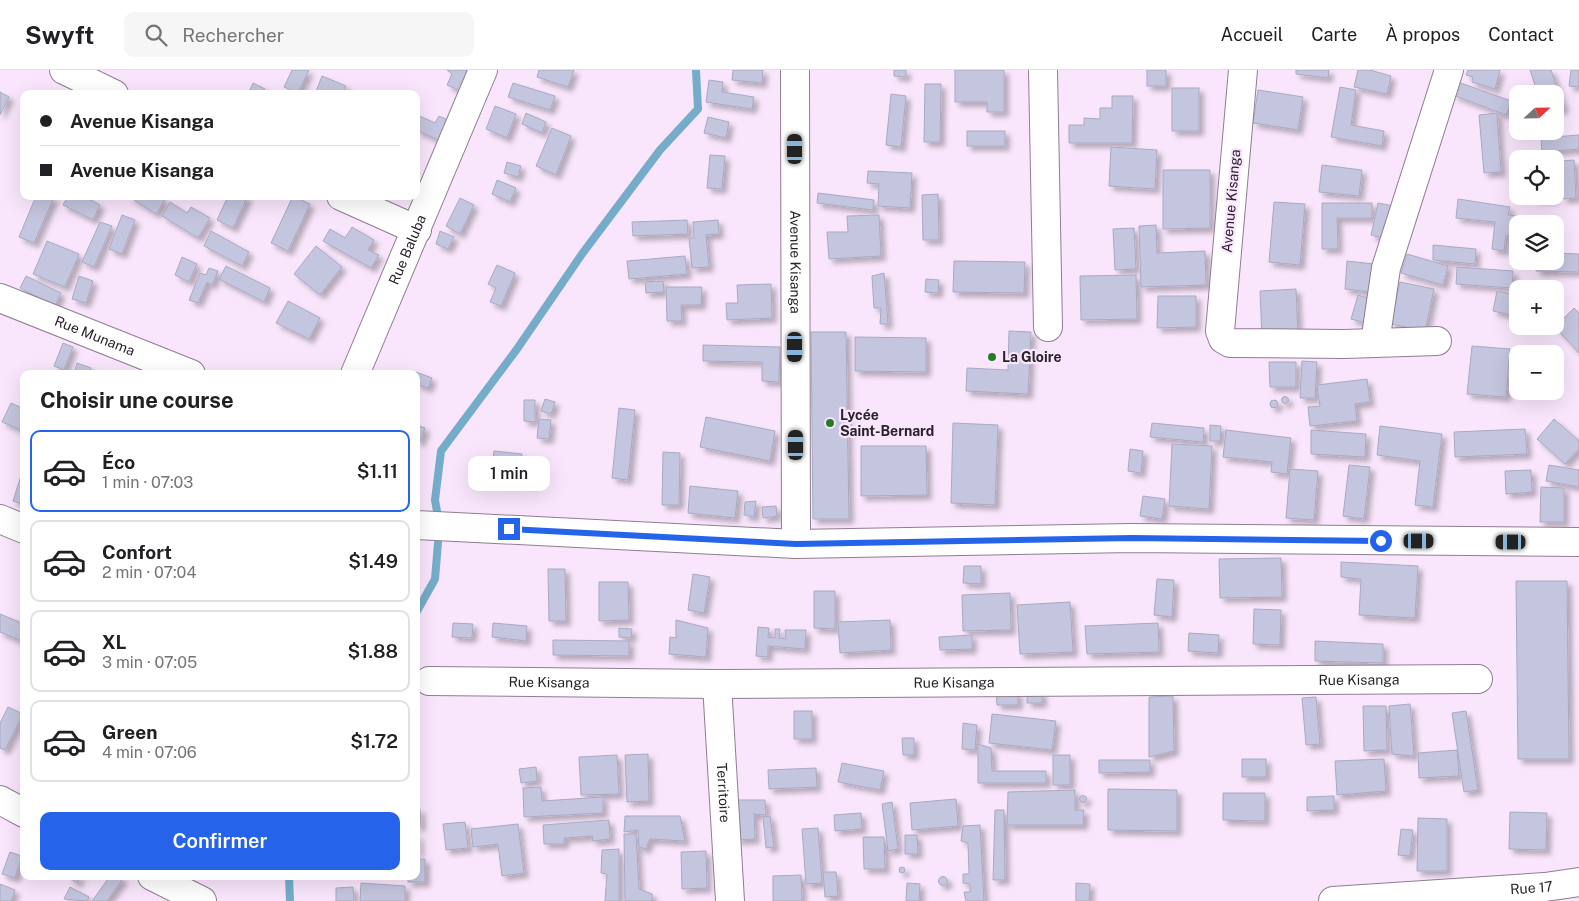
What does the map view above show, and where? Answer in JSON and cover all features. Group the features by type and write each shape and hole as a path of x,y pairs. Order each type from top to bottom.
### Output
{"street":[{"path":"64,70 106,90"},
{"name":"Rue Baluba","path":"357,370 483,70"},
{"name":"Avenue Kisanga","path":"795,70 796,544"},
{"path":"1043,70 1048,326"},
{"name":"Avenue Kisanga","path":"1243,70 1220,331 1223,339 1230,343 1375,343"},
{"path":"1437,341 1375,343 1386,268 1449,70"},
{"path":"350,200 417,230"},
{"name":"Rue Munama","path":"0,298 180,370"},
{"path":"0,520 20,528"},
{"path":"420,525 796,544 1132,538 1579,542"},
{"name":"Rue Kisanga","path":"429,680 717,684 1478,679"},
{"name":"Territoire","path":"717,684 730,901"},
{"path":"0,800 20,811"},
{"path":"165,880 202,901"},
{"name":"Rue 17","path":"1333,901 1545,887 1579,882"}],"building":[{"path":"292,70 309,70 299,90 291,90 284,87"},
{"path":"447,70 473,70 463,92 447,85 452,74"},
{"path":"539,70 574,70 568,87 537,77"},
{"path":"733,70 763,70 762,83 732,80"},
{"path":"894,70 906,70 906,77 894,76"},
{"path":"955,70 1004,70 1004,112 987,112 987,102 955,102"},
{"path":"1147,70 1166,70 1166,86 1147,86"},
{"path":"1296,70 1329,70 1328,78 1296,74"},
{"path":"1358,70 1370,70 1391,76 1387,94 1354,87"},
{"path":"1468,70 1500,70 1495,89 1472,82 1473,77 1466,75"},
{"path":"1530,70 1551,70 1556,85 1535,85"},
{"path":"1571,70 1579,70 1579,87 1569,86"},
{"path":"322,76 346,86 344,90 317,90"},
{"path":"709,80 723,82 722,92 754,97 752,109 706,102"},
{"path":"1458,82 1509,100 1509,107 1506,115 1453,95"},
{"path":"253,83 265,89 265,90 250,90"},
{"path":"513,83 555,96 550,110 508,97"},
{"path":"925,84 941,84 940,142 924,142"},
{"path":"1340,87 1356,90 1351,125 1384,131 1382,146 1331,137"},
{"path":"1172,88 1199,88 1199,131 1172,131"},
{"path":"1258,90 1303,97 1298,130 1253,123"},
{"path":"0,92 9,97 0,115"},
{"path":"891,94 906,96 901,147 886,145"},
{"path":"1112,96 1133,96 1132,143 1069,143 1069,125 1084,125 1084,118 1100,119 1100,108 1112,108"},
{"path":"495,106 516,114 507,138 486,129"},
{"path":"526,113 546,122 542,133 522,124"},
{"path":"1497,113 1501,172 1484,173 1479,115"},
{"path":"420,116 435,123 439,116 450,121 440,141 420,132"},
{"path":"708,117 729,122 726,138 704,133"},
{"path":"552,128 571,136 556,175 536,166"},
{"path":"967,131 1005,131 1005,146 967,146"},
{"path":"1579,135 1579,149 1542,150 1541,140 1564,140 1564,136"},
{"path":"1111,147 1157,150 1155,189 1109,186"},
{"path":"710,155 725,156 722,189 707,188"},
{"path":"1574,160 1576,198 1564,199 1564,161"},
{"path":"507,162 521,166 518,177 504,173"},
{"path":"1322,165 1362,170 1359,196 1319,192"},
{"path":"1163,170 1210,170 1210,228 1163,229"},
{"path":"868,171 912,173 910,208 878,206 879,184 867,183"},
{"path":"497,180 516,188 510,202 492,194"},
{"path":"818,193 874,200 873,210 817,203"},
{"path":"938,194 939,240 923,240 922,195"},
{"path":"460,198 474,205 460,234 446,226"},
{"path":"1458,199 1510,207 1508,215 1509,235 1506,235 1504,251 1492,249 1495,222 1456,218"},
{"path":"34,200 53,200 34,243 19,237"},
{"path":"66,200 91,200 100,205 93,220 63,205"},
{"path":"134,200 165,200 156,214"},
{"path":"226,200 246,200 233,228 217,220"},
{"path":"291,200 302,200 310,204 288,251 271,243"},
{"path":"170,202 187,213 191,207 210,218 198,238 162,216"},
{"path":"1274,202 1305,204 1300,265 1269,262"},
{"path":"1322,203 1372,203 1372,218 1337,218 1338,249 1322,249"},
{"path":"1378,203 1394,206 1387,239 1371,235"},
{"path":"122,215 135,220 122,254 109,249"},
{"path":"879,215 881,256 829,259 827,232 848,232 847,216"},
{"path":"687,220 688,234 633,236 632,222"},
{"path":"718,220 719,234 706,235 709,267 692,268 689,238 694,238 693,222"},
{"path":"100,222 112,226 94,267 82,262"},
{"path":"1156,225 1157,253 1205,251 1206,285 1141,287 1139,226"},
{"path":"352,227 374,240 368,250 379,255 371,268 323,241 330,229 345,238"},
{"path":"1134,228 1136,269 1115,270 1113,229"},
{"path":"211,231 249,252 242,266 204,246"},
{"path":"440,231 454,237 448,249 436,244"},
{"path":"47,241 79,254 65,287 33,274"},
{"path":"1433,245 1476,249 1475,264 1433,260"},
{"path":"316,246 342,267 320,295 294,274"},
{"path":"1564,253 1579,254 1579,272 1536,271 1564,270"},
{"path":"1407,254 1448,266 1443,285 1401,273"},
{"path":"685,256 687,274 629,279 627,261"},
{"path":"182,257 197,264 189,282 175,275"},
{"path":"954,261 1025,262 1024,293 953,292"},
{"path":"1347,261 1374,264 1371,292 1345,289"},
{"path":"497,265 515,273 501,306 490,302 496,288 488,284"},
{"path":"226,266 270,288 264,302 219,279"},
{"path":"1457,267 1513,271 1512,280 1509,280 1509,288 1456,284"},
{"path":"209,268 218,271 212,285 207,282 198,303 189,300 200,273 206,275"},
{"path":"884,273 888,324 880,324 881,308 874,308 872,276"},
{"path":"1136,275 1137,319 1081,320 1080,276"},
{"path":"26,276 61,293 55,306 20,288"},
{"path":"79,276 93,281 86,303 72,299"},
{"path":"926,279 939,280 938,293 925,292"},
{"path":"663,281 664,292 646,293 645,282"},
{"path":"1400,282 1434,289 1425,331 1391,324"},
{"path":"771,284 772,318 727,320 726,303 738,303 737,285"},
{"path":"666,287 702,287 701,305 681,305 682,321 667,321"},
{"path":"1296,289 1298,336 1262,338 1260,291"},
{"path":"1497,291 1509,294 1509,315 1493,311"},
{"path":"1358,295 1373,300 1366,323 1351,319"},
{"path":"1158,296 1196,296 1196,327 1157,328"},
{"path":"288,301 320,318 309,339 276,323"},
{"path":"1574,308 1579,313 1579,353 1562,335 1564,335 1564,318"},
{"path":"1009,331 1031,332 1028,394 966,391 967,368 1008,370"},
{"path":"811,332 846,332 849,519 813,519"},
{"path":"855,337 926,338 926,372 855,371"},
{"path":"63,343 73,347 64,370 54,366"},
{"path":"703,345 780,347 779,382 762,381 762,362 703,361"},
{"path":"1472,346 1509,349 1506,397 1467,394"},
{"path":"1302,361 1317,362 1315,398 1300,398"},
{"path":"1269,362 1296,362 1296,387 1270,387"},
{"path":"77,363 91,368 91,370 75,370"},
{"path":"420,374 432,378 428,388 420,385"},
{"path":"1367,379 1370,402 1355,404 1357,421 1310,426 1308,407 1320,406 1317,385"},
{"path":"1285,396 1289,400 1285,404 1281,400"},
{"path":"545,399 555,402 551,414 541,411"},
{"path":"524,400 535,400 535,422 524,421"},
{"path":"1274,400 1278,404 1274,408 1270,404"},
{"path":"11,403 20,407 20,429 2,422"},
{"path":"619,408 635,410 628,480 612,478"},
{"path":"706,417 775,431 770,461 700,447"},
{"path":"539,419 551,420 549,439 537,438"},
{"path":"1554,419 1579,441 1579,449 1565,464 1537,439"},
{"path":"953,423 998,425 995,505 951,503"},
{"path":"1152,423 1204,428 1203,442 1150,437"},
{"path":"1210,425 1221,426 1220,441 1210,441"},
{"path":"420,426 425,428 420,442"},
{"path":"1380,426 1442,434 1433,507 1415,505 1420,461 1377,455"},
{"path":"1525,429 1527,454 1455,457 1454,432"},
{"path":"1226,430 1291,438 1287,474 1271,472 1272,462 1223,457"},
{"path":"1311,430 1366,434 1365,457 1311,454"},
{"path":"1172,444 1212,446 1209,509 1169,506"},
{"path":"861,446 926,446 927,495 861,496"},
{"path":"1130,449 1143,451 1141,473 1128,471"},
{"path":"494,451 522,454 520,478 491,475"},
{"path":"663,452 680,453 679,505 662,505"},
{"path":"1349,465 1370,467 1364,519 1343,516"},
{"path":"1549,465 1579,470 1579,487 1546,481"},
{"path":"1290,469 1318,471 1314,520 1286,518"},
{"path":"1531,470 1532,492 1506,494 1505,471"},
{"path":"20,479 20,504 13,501"},
{"path":"690,486 738,491 735,518 688,513"},
{"path":"1541,487 1564,488 1564,522 1540,522"},
{"path":"1143,496 1165,499 1162,519 1140,516"},
{"path":"756,501 754,517 744,515 745,502"},
{"path":"776,506 777,516 763,518 762,507"},
{"path":"1281,558 1282,597 1220,598 1219,559"},
{"path":"1341,562 1418,566 1415,618 1359,615 1361,579 1341,577"},
{"path":"964,566 981,566 981,584 963,583"},
{"path":"548,569 565,569 566,621 549,621"},
{"path":"693,574 710,577 704,613 688,610"},
{"path":"1157,579 1174,580 1172,617 1154,615"},
{"path":"1516,581 1567,581 1569,759 1518,759"},
{"path":"599,582 628,582 629,620 599,621"},
{"path":"814,591 835,591 835,629 814,628"},
{"path":"1010,593 1011,630 963,631 962,595"},
{"path":"1070,602 1073,652 1020,654 1017,605"},
{"path":"1254,609 1281,610 1280,645 1253,644"},
{"path":"0,614 20,622 20,640 0,632"},
{"path":"676,620 708,628 706,657 669,654 670,637 676,638"},
{"path":"890,620 891,650 840,653 838,622"},
{"path":"453,623 473,624 472,638 452,637"},
{"path":"493,623 527,626 526,641 492,637"},
{"path":"1158,623 1159,652 1087,654 1085,626"},
{"path":"758,627 769,628 768,637 775,638 775,629 780,629 779,638 786,639 785,630 806,630 805,649 768,646 768,657 756,656"},
{"path":"619,628 632,629 631,638 619,637"},
{"path":"1189,633 1219,635 1218,653 1188,651"},
{"path":"972,635 972,649 940,650 939,637"},
{"path":"553,640 629,641 629,656 553,655"},
{"path":"1315,641 1383,644 1383,663 1315,661"},
{"path":"996,692 1018,692 1018,705 997,705"},
{"path":"1027,692 1042,692 1042,703 1027,703"},
{"path":"1173,696 1174,751 1149,757 1149,697"},
{"path":"1316,697 1320,744 1306,745 1302,698"},
{"path":"1410,704 1414,756 1392,754 1389,706"},
{"path":"1363,706 1386,706 1387,750 1364,751"},
{"path":"8,707 20,713 20,720 5,750 0,748 0,723"},
{"path":"794,711 812,711 812,739 794,739"},
{"path":"1466,711 1478,790 1464,792 1452,713"},
{"path":"992,714 1056,721 1052,750 989,743"},
{"path":"963,723 977,725 975,750 962,749"},
{"path":"902,738 914,738 914,755 903,755"},
{"path":"978,744 991,748 992,771 1046,771 1046,783 978,783"},
{"path":"1457,750 1459,776 1419,778 1418,753"},
{"path":"648,754 649,801 627,802 625,755"},
{"path":"617,755 619,794 581,795 579,757"},
{"path":"1053,755 1070,755 1070,785 1053,785"},
{"path":"1242,759 1266,759 1266,777 1242,777"},
{"path":"1384,759 1386,791 1337,795 1335,761"},
{"path":"1099,760 1150,760 1150,772 1099,773"},
{"path":"842,763 884,771 880,790 838,782"},
{"path":"536,767 537,781 521,783 519,769"},
{"path":"816,768 817,787 769,789 768,770"},
{"path":"541,787 542,801 603,797 603,813 524,817 523,788"},
{"path":"1108,789 1177,790 1177,831 1108,830"},
{"path":"1075,790 1075,810 1084,810 1083,825 1007,825 1008,792"},
{"path":"1223,793 1265,793 1265,821 1223,820"},
{"path":"1083,796 1086,799 1083,802 1080,799"},
{"path":"1334,796 1334,810 1307,811 1307,797"},
{"path":"956,799 958,826 912,830 910,803"},
{"path":"734,800 765,800 766,815 754,814 755,839 736,840"},
{"path":"892,802 898,849 888,851 882,804"},
{"path":"995,810 1004,810 1005,880 993,880"},
{"path":"1510,812 1547,813 1546,850 1509,849"},
{"path":"861,813 862,829 835,831 834,815"},
{"path":"625,816 680,816 685,841 650,839 646,849 639,847 638,830 624,832"},
{"path":"770,816 774,847 766,848 763,817"},
{"path":"1418,818 1447,819 1447,871 1417,871"},
{"path":"609,820 610,839 592,841 593,836 564,838 564,844 544,844 543,825"},
{"path":"465,822 468,848 446,850 443,824"},
{"path":"518,824 524,873 502,876 498,844 473,847 471,829"},
{"path":"980,825 984,901 966,901 964,892 970,892 970,884 963,883 963,874 969,874 968,843 961,841 963,826"},
{"path":"818,828 822,883 806,884 802,829"},
{"path":"1401,829 1413,830 1410,856 1398,855"},
{"path":"624,834 636,834 639,889 652,894 652,901 625,901"},
{"path":"905,835 917,835 918,854 905,854"},
{"path":"863,837 884,837 885,869 864,869"},
{"path":"619,849 619,901 605,901 607,874 601,873 602,850"},
{"path":"706,851 707,888 682,889 681,852"},
{"path":"10,852 20,855 15,878 2,874"},
{"path":"420,859 425,859 425,882 408,882 408,880 420,880"},
{"path":"902,867 905,870 902,873 899,870"},
{"path":"823,872 836,872 838,896 825,897"},
{"path":"801,875 802,901 773,901 773,876"},
{"path":"943,877 947,881 943,885 939,881"},
{"path":"107,880 122,880 107,901 92,901"},
{"path":"361,883 405,886 405,901 360,901"},
{"path":"907,883 920,884 919,901 906,901"},
{"path":"1076,883 1090,884 1089,901 1076,901"},
{"path":"0,884 15,890 11,901 0,901"},
{"path":"70,887 89,897 87,901 64,899"},
{"path":"353,887 354,901 336,901 336,888"}],"waterway":[{"path":"438,517 435,500 441,451 517,349 582,254 660,150 698,109 696,70"},
{"path":"420,606 435,579 438,543"},
{"path":"289,880 290,901"}],"place":[{"name":"La Gloire","path":"992,357"},
{"name":"Lycée Saint-Bernard","path":"830,423"}],"route":[{"path":"509,529 796,544 1132,538 1381,541"}]}
